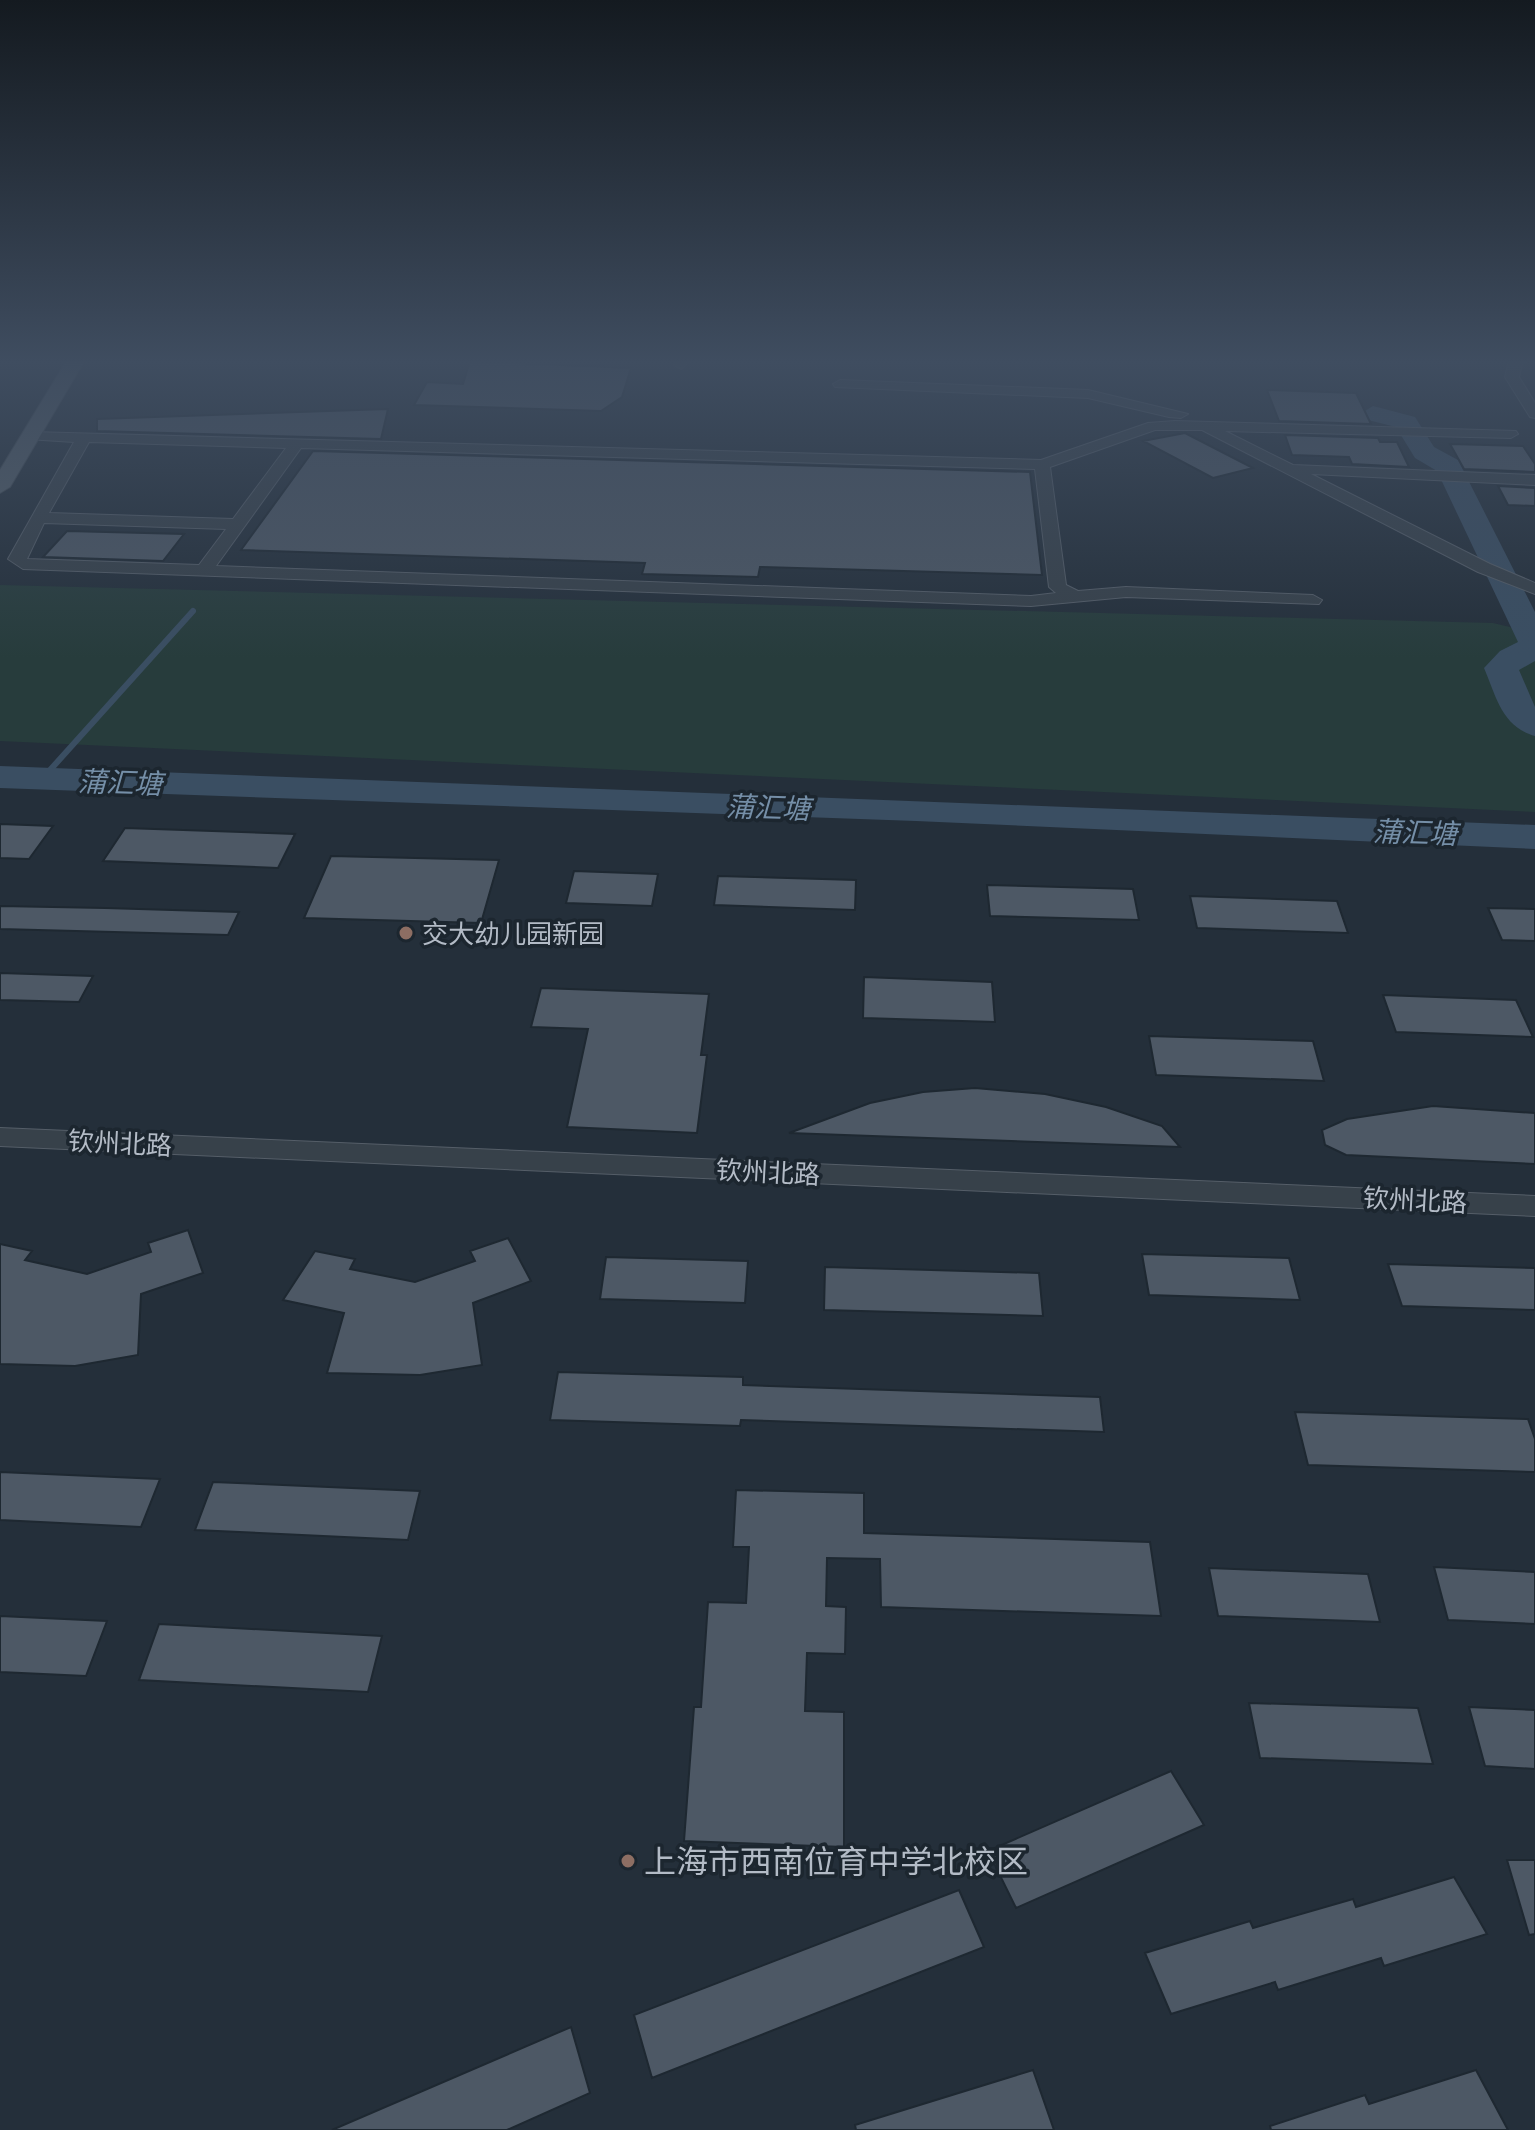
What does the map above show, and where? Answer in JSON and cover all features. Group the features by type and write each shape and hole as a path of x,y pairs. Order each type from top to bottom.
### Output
{"main road":[{"path":"0,487 17,459"}],"street":[{"path":"72,459 16,559 23,564 206,567 1031,601 1126,592 1313,600"},
{"path":"206,567 285,459"},
{"path":"852,459 1042,465 1058,459"},
{"path":"1272,459 1501,575 1535,589"},
{"path":"1042,465 1058,587 1075,597"},
{"path":"1288,469 1535,480"},
{"path":"39,518 234,528"},
{"name":"钦州北路","path":"0,1137 1535,1206"}],"green space":[{"path":"0,585 1493,623 1535,633 1535,812 0,741"}],"building":[{"path":"307,459 600,459 1030,472 1042,575 760,567 758,577 642,574 645,563 241,550"},
{"path":"1178,459 1236,459 1253,468 1213,478"},
{"path":"1350,459 1405,459 1409,467 1352,464"},
{"path":"1459,459 1532,459 1535,464 1535,472 1464,469"},
{"path":"1498,486 1535,488 1535,506 1508,505"},
{"path":"67,531 184,534 163,561 43,557"},
{"path":"0,824 53,826 29,859 0,858"},
{"path":"125,828 295,834 278,868 103,861"},
{"path":"331,856 499,860 481,923 304,918"},
{"path":"574,871 658,874 652,906 566,903"},
{"path":"718,876 856,880 855,910 714,905"},
{"path":"987,885 1133,889 1139,920 990,916"},
{"path":"1190,896 1337,901 1348,933 1197,928"},
{"path":"0,906 239,912 228,935 0,929"},
{"path":"1488,908 1535,909 1535,941 1502,940"},
{"path":"0,973 93,976 79,1002 0,1000"},
{"path":"864,977 992,982 995,1022 863,1018"},
{"path":"541,988 709,994 701,1055 707,1055 697,1133 567,1127 588,1029 531,1027"},
{"path":"1383,995 1516,1000 1533,1037 1396,1032"},
{"path":"1149,1036 1313,1041 1324,1081 1156,1075"},
{"path":"975,1088 1045,1094 1106,1107 1162,1126 1180,1147 789,1133 870,1103 923,1092"},
{"path":"1433,1106 1535,1113 1535,1164 1346,1155 1325,1145 1322,1130 1347,1119"},
{"path":"188,1230 203,1273 141,1294 138,1355 75,1366 0,1364 0,1244 32,1251 25,1260 87,1274 151,1252 148,1243"},
{"path":"508,1238 531,1281 473,1303 482,1365 420,1375 327,1373 344,1313 283,1300 315,1251 355,1259 350,1269 415,1282 475,1261 470,1251"},
{"path":"1142,1254 1289,1258 1300,1300 1149,1295"},
{"path":"606,1257 748,1261 745,1303 600,1299"},
{"path":"1388,1264 1535,1268 1535,1310 1402,1306"},
{"path":"825,1267 1039,1273 1043,1316 824,1310"},
{"path":"558,1372 743,1377 743,1385 1100,1397 1104,1432 741,1420 740,1426 550,1420"},
{"path":"1295,1412 1528,1419 1535,1439 1535,1472 1308,1465"},
{"path":"0,1472 160,1479 141,1527 0,1520"},
{"path":"213,1482 420,1491 408,1540 195,1530"},
{"path":"736,1490 864,1493 864,1533 1150,1542 1161,1616 881,1607 880,1559 827,1558 826,1606 846,1607 845,1654 807,1653 805,1711 844,1712 844,1847 684,1841 694,1707 701,1707 708,1602 746,1603 749,1547 733,1547"},
{"path":"1434,1567 1535,1572 1535,1624 1448,1620"},
{"path":"1209,1568 1368,1574 1380,1622 1218,1616"},
{"path":"0,1616 107,1621 86,1676 0,1672"},
{"path":"159,1624 382,1636 368,1692 139,1680"},
{"path":"1249,1703 1418,1708 1433,1764 1260,1758"},
{"path":"1469,1707 1535,1710 1535,1769 1485,1766"},
{"path":"1171,1771 1204,1825 1016,1908 988,1851"},
{"path":"1507,1860 1535,1860 1535,1934 1529,1935"},
{"path":"1454,1877 1487,1934 1384,1966 1381,1958 1278,1990 1275,1982 1171,2014 1145,1953 1250,1921 1253,1928 1353,1899 1356,1907"},
{"path":"959,1890 984,1947 652,2078 634,2015"},
{"path":"571,2027 590,2093 507,2130 332,2130"},
{"path":"1033,2070 1054,2130 856,2130 855,2125"},
{"path":"1476,2070 1508,2130 1271,2130 1270,2126 1365,2095 1369,2104"}],"waterway":[{"path":"1437,459 1448,466 1534,642 1531,651 1512,658 1501,668 1520,713 1535,725"},
{"path":"42,779 193,611"},
{"name":"蒲汇塘","path":"0,777 916,810 1535,837"}],"place":[{"name":"交大幼儿园新园","path":"406,933"},
{"name":"上海市西南位育中学北校区","path":"628,1861"}]}
